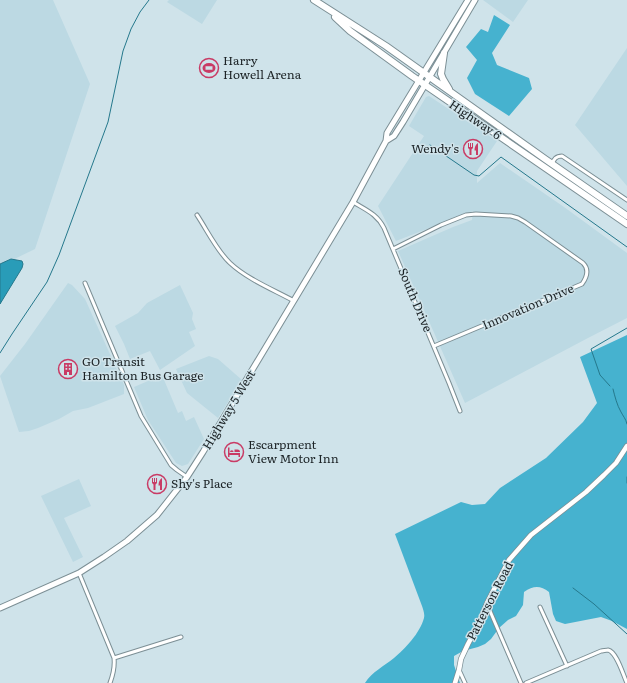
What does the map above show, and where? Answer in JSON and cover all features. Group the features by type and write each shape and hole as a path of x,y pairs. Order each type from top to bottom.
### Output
{"highway":[{"name":"Highway 6","path":"314,0 430,76 606,210 627,224"},
{"name":"Highway 6","path":"328,9 350,32 424,85 543,162 552,164 627,216"},
{"path":"444,53 441,74 451,92"}],"main road":[{"name":"Highway 5 West","path":"0,608 80,573 104,557 127,541 157,515 187,478 353,202 386,141 388,133 468,0"},
{"name":"Highway 5 West","path":"386,141 394,136 475,0"}],"street":[{"path":"552,164 556,157 562,156 627,200"},
{"name":"South Drive","path":"353,202 380,220 460,411"},
{"name":"Innovation Drive","path":"393,249 454,219 466,215 476,214 511,216 525,222 583,262 585,265 587,273 582,284 434,346"},
{"path":"197,215 221,253 230,263 265,286 294,301"},
{"path":"85,283 141,416 171,465 187,478"},
{"name":"Patterson Road","path":"455,683 460,670 461,659 480,621 486,603 509,560 531,535 586,492 604,475 616,463 627,446"},
{"path":"80,573 114,658 115,665 110,683"},
{"path":"486,603 521,683"},
{"path":"540,607 567,666"},
{"path":"114,658 181,638"},
{"path":"526,683 601,651 608,650 616,658 627,683"},
{"path":"460,670 465,683"}],"shaded area":[{"path":"0,0 53,0 90,84 35,249 0,266"},
{"path":"169,0 217,0 202,24 167,2"},
{"path":"483,0 528,0 513,22"},
{"path":"494,15 510,25 492,53 497,65 529,78 532,89 509,116 475,94 467,78 477,60 466,47 481,29 488,32"},
{"path":"627,48 627,186 575,125"},
{"path":"429,96 497,141 477,171 477,183 500,163 627,253 627,318 465,403 398,251 472,220 473,211 396,241 378,206 424,136 409,126 426,97"},
{"path":"11,259 22,261 23,264 0,304 0,264"},
{"path":"68,283 72,285 85,299 124,385 124,394 88,408 73,411 38,428 19,432 0,376 25,344"},
{"path":"180,285 193,313 192,319 196,329 189,332 195,346 160,370 150,351 130,359 115,326 138,313 147,303"},
{"path":"627,335 627,629 601,617 565,624 556,621 553,614 549,592 540,587 530,588 524,592 523,605 516,616 508,620 499,628 491,639 485,644 463,651 454,656 454,665 460,683 365,683 375,672 403,650 416,635 424,618 422,606 395,534 461,502 472,505 485,504 500,488 546,458 583,422 597,403 580,357"},
{"path":"209,356 218,359 242,380 218,418 187,393 176,369"},
{"path":"162,375 178,413 182,411 186,421 194,417 204,439 188,464 182,466 176,463 148,420 134,387"},
{"path":"79,479 91,506 64,518 83,557 73,562 41,496"}],"waterway":[{"path":"0,353 47,282 59,255 108,122 123,51 131,29 140,12 149,0"},
{"path":"430,145 474,175 479,176 501,157 627,247"},
{"path":"610,386 600,375 591,349 627,328"},
{"path":"613,389 618,407 627,424"},
{"path":"627,477 627,483"},
{"path":"573,588 594,604 627,634"}],"place":[{"name":"Harry Howell Arena","path":"209,68"},
{"name":"Wendy's","path":"473,149"},
{"name":"GO Transit Hamilton Bus Garage","path":"68,369"},
{"name":"Escarpment View Motor Inn","path":"234,452"},
{"name":"Shy's Place","path":"157,484"}]}
